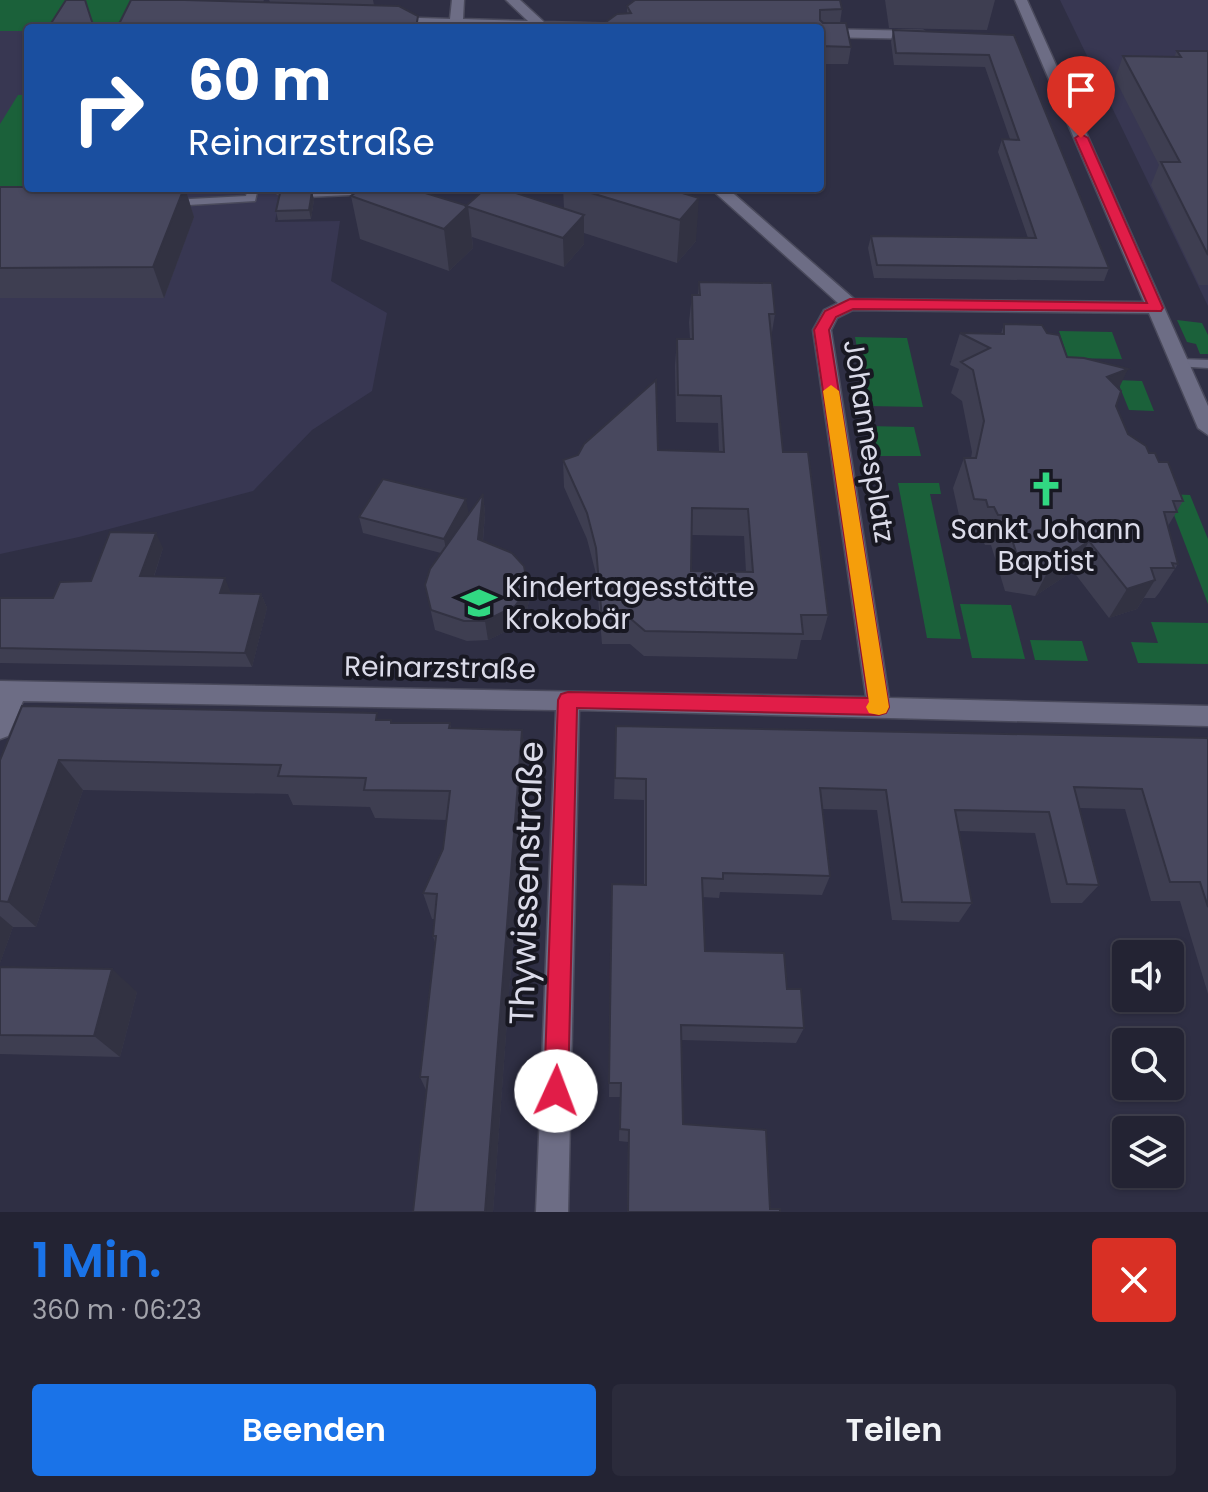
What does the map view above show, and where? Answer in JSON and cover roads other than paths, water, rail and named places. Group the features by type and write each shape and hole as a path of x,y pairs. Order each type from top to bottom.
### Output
{"street":[{"path":"456,24 458,0"},
{"path":"512,0 539,24"},
{"path":"1021,0 1030,37 1208,428"},
{"path":"382,21 438,24"},
{"path":"824,33 944,35"},
{"path":"280,194 317,192"},
{"path":"723,192 850,304"},
{"name":"Johannesplatz","path":"879,707 822,330 830,314 850,304 1156,308"},
{"path":"0,729 7,691"},
{"name":"Reinarzstraße","path":"7,691 879,707"},
{"name":"Thywissenstraße","path":"552,1212 568,700"},
{"path":"879,707 1208,716"}],"lane":[{"path":"156,204 251,199 252,192"},
{"path":"1180,363 1208,364"}],"place":[{"name":"Sankt Johann Baptist","path":"1046,489"},
{"name":"Kindertagesstätte Krokobär","path":"479,603"}]}
